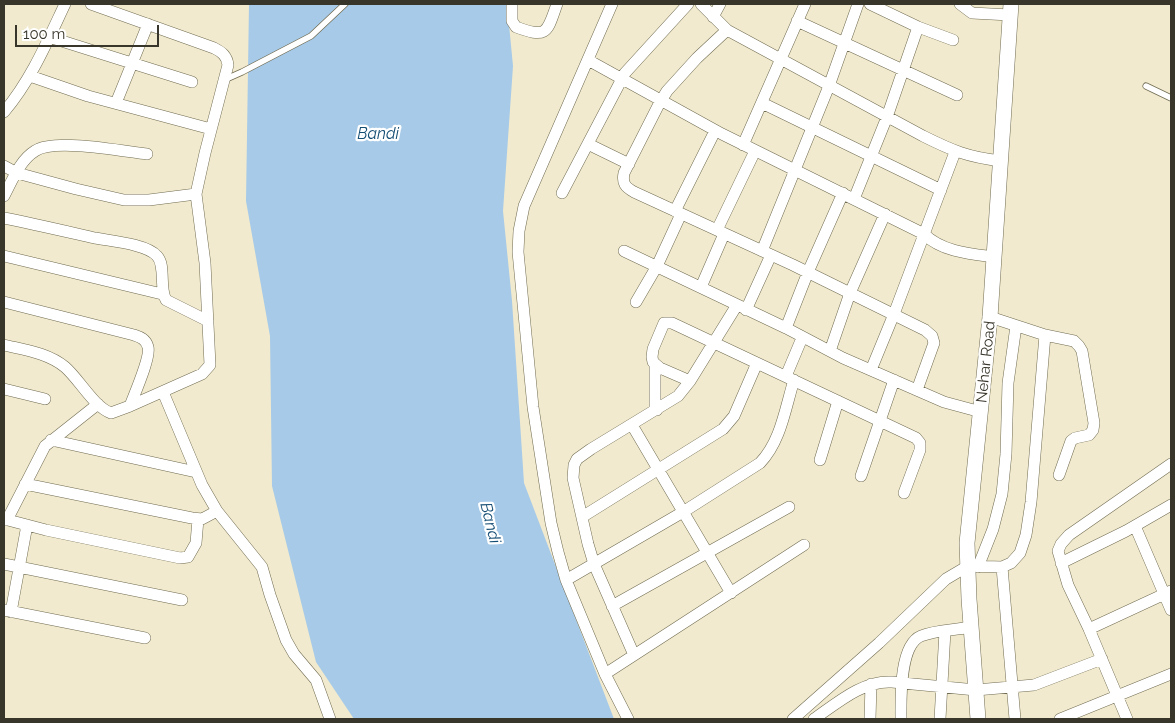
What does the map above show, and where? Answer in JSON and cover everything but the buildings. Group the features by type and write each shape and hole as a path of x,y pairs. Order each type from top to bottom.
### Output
{"street":[{"path":"4,112 23,89 65,4"},
{"path":"4,345 42,354 58,362 72,374 98,404 111,412 130,406 202,374 208,368 210,362 205,263 196,194 228,65 223,53 214,48 91,4"},
{"path":"512,4 512,21 516,27 541,33 545,32 550,24 557,4"},
{"path":"612,4 524,206 520,219 518,245 533,407 551,523 566,580 605,674 628,719"},
{"path":"562,193 630,66 688,4"},
{"path":"701,4 727,30 887,117 955,152 977,158 1001,161"},
{"path":"713,17 720,4"},
{"path":"743,145 804,4"},
{"path":"634,655 594,564 573,478 574,465 583,454 678,396 690,381 714,342 741,307 766,253 795,170 829,86 858,4"},
{"path":"870,4 918,27 953,40"},
{"path":"960,4 972,13 1011,10"},
{"name":"Nehar Road","path":"978,719 971,627 973,567 967,543 990,318 1011,10"},
{"path":"797,21 957,95"},
{"path":"116,103 148,24"},
{"path":"854,199 887,117 918,27"},
{"path":"727,30 697,58 661,101 623,178 625,186 634,192 808,272 926,330 934,340 932,351 917,390"},
{"path":"49,37 192,82"},
{"path":"588,60 715,131 885,214 924,234 930,240 961,253 994,257"},
{"path":"30,76 69,90 211,129"},
{"path":"762,102 940,190"},
{"path":"636,302 657,266 678,212 715,131"},
{"path":"588,144 629,164"},
{"path":"4,196 17,172 35,150 54,145 147,154"},
{"path":"701,288 721,232 755,151"},
{"path":"871,370 955,152"},
{"path":"4,166 17,172 101,196 124,200 149,200 196,194"},
{"path":"786,328 808,272 843,193"},
{"path":"830,351 850,293 885,214"},
{"path":"4,218 100,239 119,241 151,251 156,254 161,263 162,294 169,304 208,321"},
{"path":"624,251 871,370 950,405 981,412"},
{"path":"4,256 162,294"},
{"path":"4,302 134,334 144,340 148,347 148,358 130,406"},
{"path":"990,318 1074,342 1079,346 1084,358 1094,423 1089,435 1071,440 1059,475"},
{"path":"657,410 655,407 653,349 664,323 672,322 879,422 912,436 920,443 920,450 904,493"},
{"path":"973,567 993,529 1002,494 1006,454 1008,383 1016,326"},
{"path":"793,719 879,643 946,579 973,567 1002,567 1011,563 1020,553 1029,523 1045,335"},
{"path":"566,580 683,512 752,469 766,456 777,437 790,378 802,338"},
{"path":"582,517 728,425 758,363"},
{"path":"655,365 690,381"},
{"path":"861,476 894,380"},
{"path":"4,389 45,399"},
{"path":"163,392 196,472 216,511 262,567 286,640 316,680 330,719"},
{"path":"820,460 838,401"},
{"path":"98,404 51,440 41,452 6,519 180,558 188,556 195,548 198,519"},
{"path":"632,425 731,593"},
{"path":"51,440 196,472"},
{"path":"1127,719 1068,585 1058,552 1065,538 1171,464"},
{"path":"25,484 198,519 206,518 216,511"},
{"path":"1061,563 1135,526 1171,505"},
{"path":"612,606 790,506"},
{"path":"27,525 19,568 7,611 145,638"},
{"path":"1135,526 1168,593 1171,610"},
{"path":"605,674 804,546"},
{"path":"4,564 182,600"},
{"path":"1002,567 1015,719"},
{"path":"1089,629 1168,593"},
{"path":"901,719 902,684 908,653 913,643 921,636 971,627"},
{"path":"940,719 940,688 945,631"},
{"path":"814,719 830,714 871,684 884,682 976,690 1034,685 1102,659"},
{"path":"1060,719 1171,674"},
{"path":"870,719 871,684"}],"lane":[{"path":"224,80 312,36 345,4"},
{"path":"1146,86 1171,98"}],"water":[{"name":"Bandi","path":"249,4 507,4 513,66 503,211 512,301 524,483 614,719 354,719 316,662 272,486 270,336 246,201"}]}
